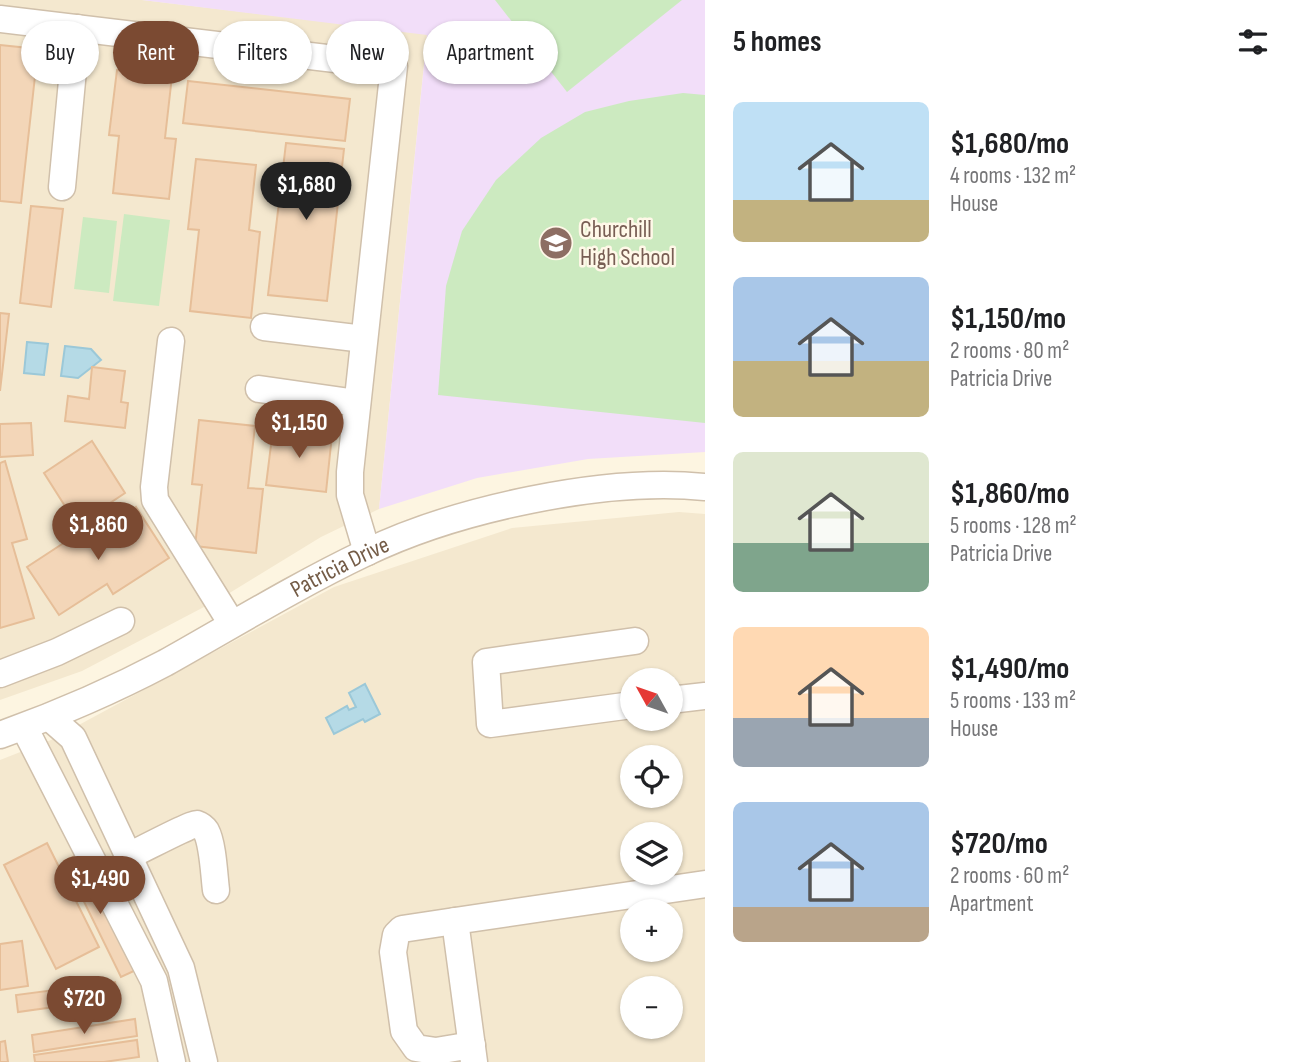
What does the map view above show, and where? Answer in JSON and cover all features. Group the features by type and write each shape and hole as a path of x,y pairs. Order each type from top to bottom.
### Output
{"street":[{"path":"0,19 21,21"},
{"path":"99,31 394,66 350,472 350,495 367,552"},
{"path":"62,187 72,84"},
{"path":"264,327 364,339"},
{"path":"170,341 154,487 155,500 232,624"},
{"path":"259,388 357,403"},
{"name":"Patricia Drive","path":"12,731 49,717 163,663 279,596 367,552 438,525 517,504 587,490 705,486"},
{"path":"0,674 57,652 121,621"},
{"path":"620,707 491,724 486,662 635,640"},
{"path":"683,699 705,696"},
{"path":"49,717 73,738 181,968 204,1062"},
{"path":"12,731 154,981 172,1062"},
{"path":"128,856 184,828 200,825 206,831 216,890"},
{"path":"455,921 473,1054 416,1048 404,1031 393,952 396,935 402,929 455,921 705,884"}],"shaded area":[{"path":"0,0 142,0 326,22 326,84 409,84 409,32 423,34 423,74 379,509 321,537 223,597 82,671 0,700"},
{"name":"Churchill High School","path":"142,0 705,0 705,452 588,459 477,478 379,509 423,74 423,84 558,84 558,21 423,21 423,35 409,33 409,21 326,23"},
{"path":"679,512 705,514 705,1062 0,1062 0,760 51,740 334,587 512,528"}],"green space":[{"path":"495,0 682,0 567,92 558,80 558,21 511,21"},
{"path":"683,93 705,95 705,423 438,395 446,286 462,231 496,180 541,138 585,112 629,101"},
{"path":"124,214 170,220 159,306 113,301"},
{"path":"83,217 117,221 109,293 74,289"}],"water":[{"path":"27,342 48,344 44,375 24,373"},
{"path":"65,346 91,349 101,360 78,378 61,376"},
{"path":"365,684 380,714 365,722 363,719 334,734 326,718 347,706 349,710 356,707 349,693"}],"building":[{"path":"0,45 21,47 21,84 34,84 21,203 0,201"},
{"path":"199,82 350,99 345,141 183,123 188,84"},
{"path":"115,84 171,84 165,138 176,139 169,199 113,193 119,136 109,135"},
{"path":"286,143 344,149 327,301 268,295"},
{"path":"196,159 256,165 249,230 260,232 251,318 190,311 199,230 188,229"},
{"path":"31,206 63,209 51,307 20,303"},
{"path":"0,313 9,314 0,391"},
{"path":"92,367 125,371 121,402 128,403 125,428 65,421 68,396 89,399"},
{"path":"199,420 255,426 248,488 263,489 256,553 195,546 202,485 192,484"},
{"path":"31,423 33,455 0,457 0,424"},
{"path":"273,429 332,435 326,492 266,485"},
{"path":"92,441 125,493 77,525 44,473"},
{"path":"5,461 27,539 12,543 34,618 0,628 0,463"},
{"path":"136,507 169,558 113,594 107,584 59,615 27,567 82,531 88,539"},
{"path":"47,843 99,947 56,969 4,865"},
{"path":"79,854 136,970 121,977 64,861"},
{"path":"22,941 28,986 0,990 0,944"},
{"path":"115,982 119,998 18,1012 16,995"},
{"path":"135,1019 137,1036 34,1052 32,1035"},
{"path":"137,1040 139,1057 104,1062 35,1062 34,1055"},
{"path":"5,1041 8,1062 0,1062 0,1042"}],"place":[{"name":"Churchill High School","path":"556,243"}]}
